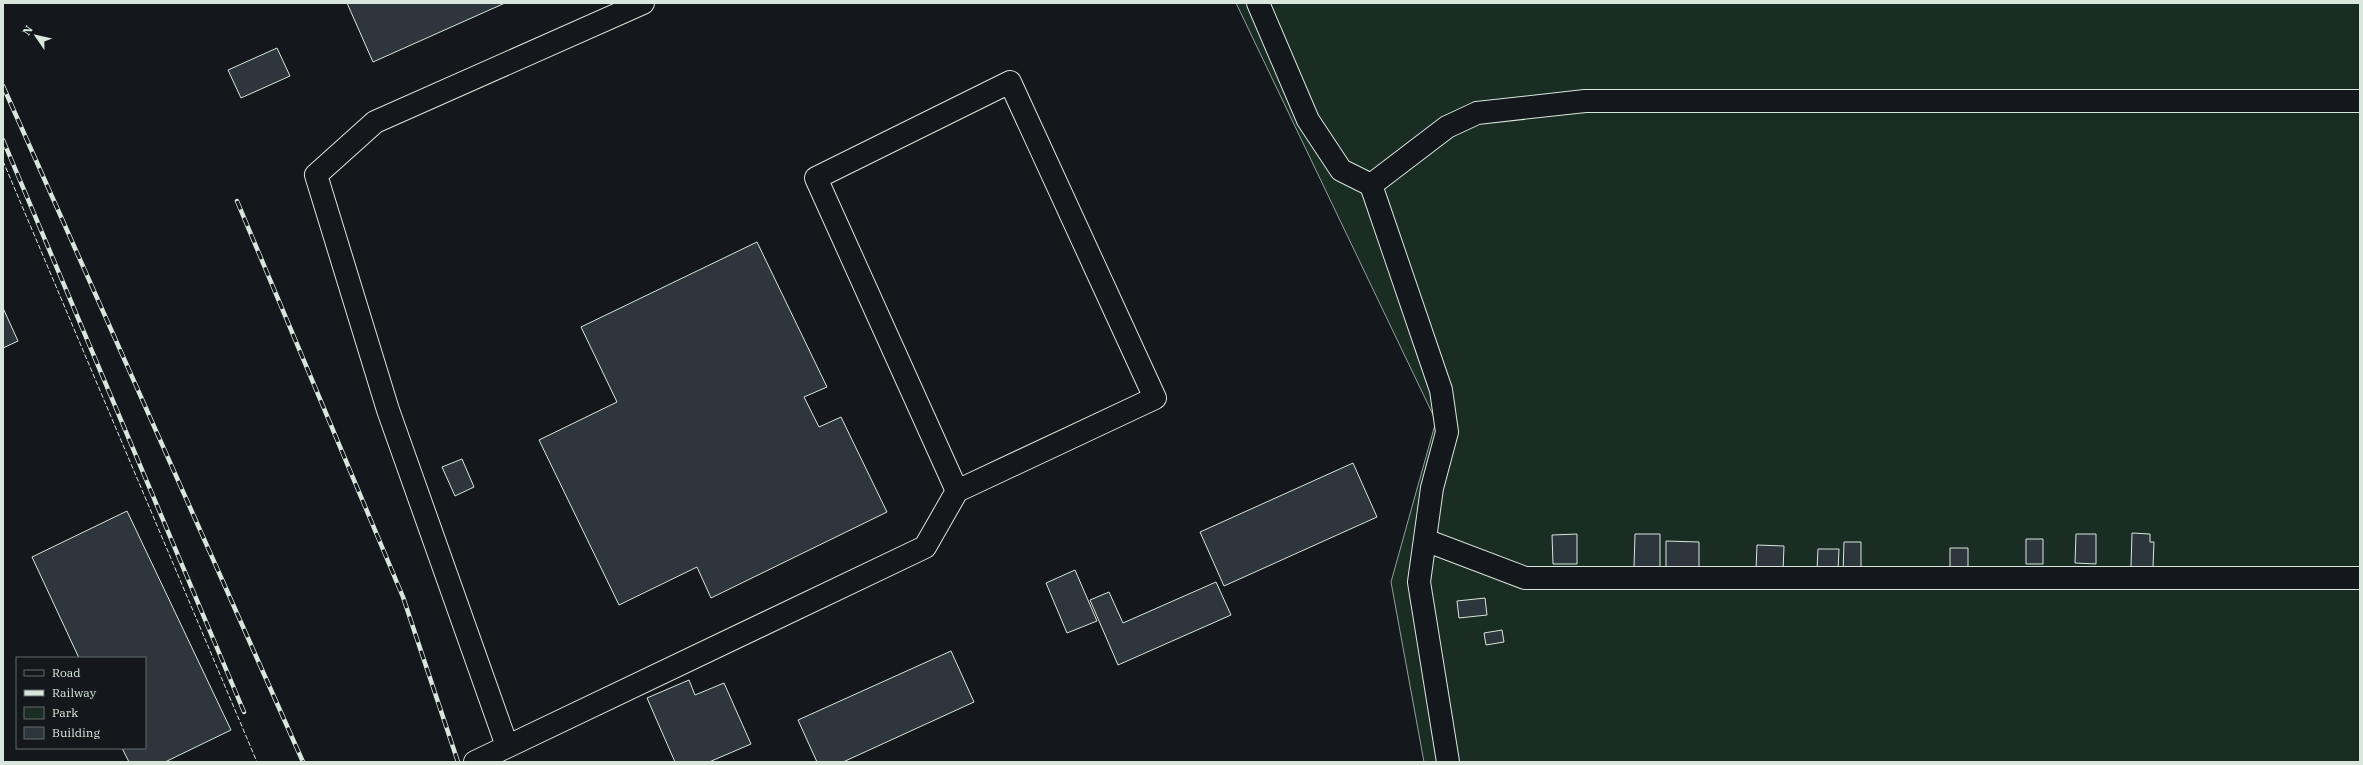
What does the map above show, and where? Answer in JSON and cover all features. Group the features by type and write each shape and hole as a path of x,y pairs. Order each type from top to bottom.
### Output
{"lane":[{"path":"507,746 388,410 316,175 375,122 643,3"},
{"path":"1258,3 1308,120 1341,170 1370,184 1441,390 1447,432 1432,488 1418,582 1448,762"},
{"path":"475,762 925,547 957,491 1155,398 1010,82 816,178 957,491"},
{"path":"1370,184 1447,127 1477,113 1585,101 2360,101"},
{"path":"1425,540 1525,578 2360,578"}],"green space":[{"path":"1236,3 2360,3 2360,762 1424,762 1391,582 1436,421"}],"building":[{"path":"347,3 505,3 373,62"},
{"path":"277,48 290,76 241,98 228,70"},
{"path":"757,242 827,387 804,397 819,427 841,417 887,512 711,598 697,567 619,605 539,440 617,402 581,327"},
{"path":"3,308 18,341 3,348"},
{"path":"462,459 474,487 455,496 442,467"},
{"path":"1353,463 1377,517 1224,586 1200,532"},
{"path":"127,511 231,730 165,762 129,762 122,749 146,749 146,657 79,657 32,557"},
{"path":"2132,533 2150,534 2150,542 2154,542 2153,567 2131,567"},
{"path":"1577,534 1577,564 1553,564 1552,535"},
{"path":"1635,534 1660,534 1660,567 1634,567"},
{"path":"2076,534 2096,534 2096,564 2075,563"},
{"path":"2026,539 2043,539 2043,564 2026,564"},
{"path":"1666,541 1699,542 1699,572 1666,572"},
{"path":"1844,542 1861,542 1861,572 1843,572"},
{"path":"1757,545 1784,546 1783,571 1756,570"},
{"path":"1950,548 1968,548 1968,569 1950,569"},
{"path":"1818,549 1839,549 1838,571 1817,570"},
{"path":"1075,570 1097,621 1067,633 1046,583"},
{"path":"1216,582 1231,615 1118,665 1090,600 1109,592 1123,623"},
{"path":"1485,598 1487,615 1459,618 1457,601"},
{"path":"1502,630 1504,642 1486,645 1484,633"},
{"path":"951,651 974,702 843,762 817,762 798,720"},
{"path":"689,680 695,695 724,683 751,744 709,762 675,762 647,698"}],"railway":[{"path":"3,86 303,762"},
{"path":"3,140 244,712"},
{"path":"237,201 403,597 458,762"}],"fence":[{"path":"3,161 257,762"}]}
